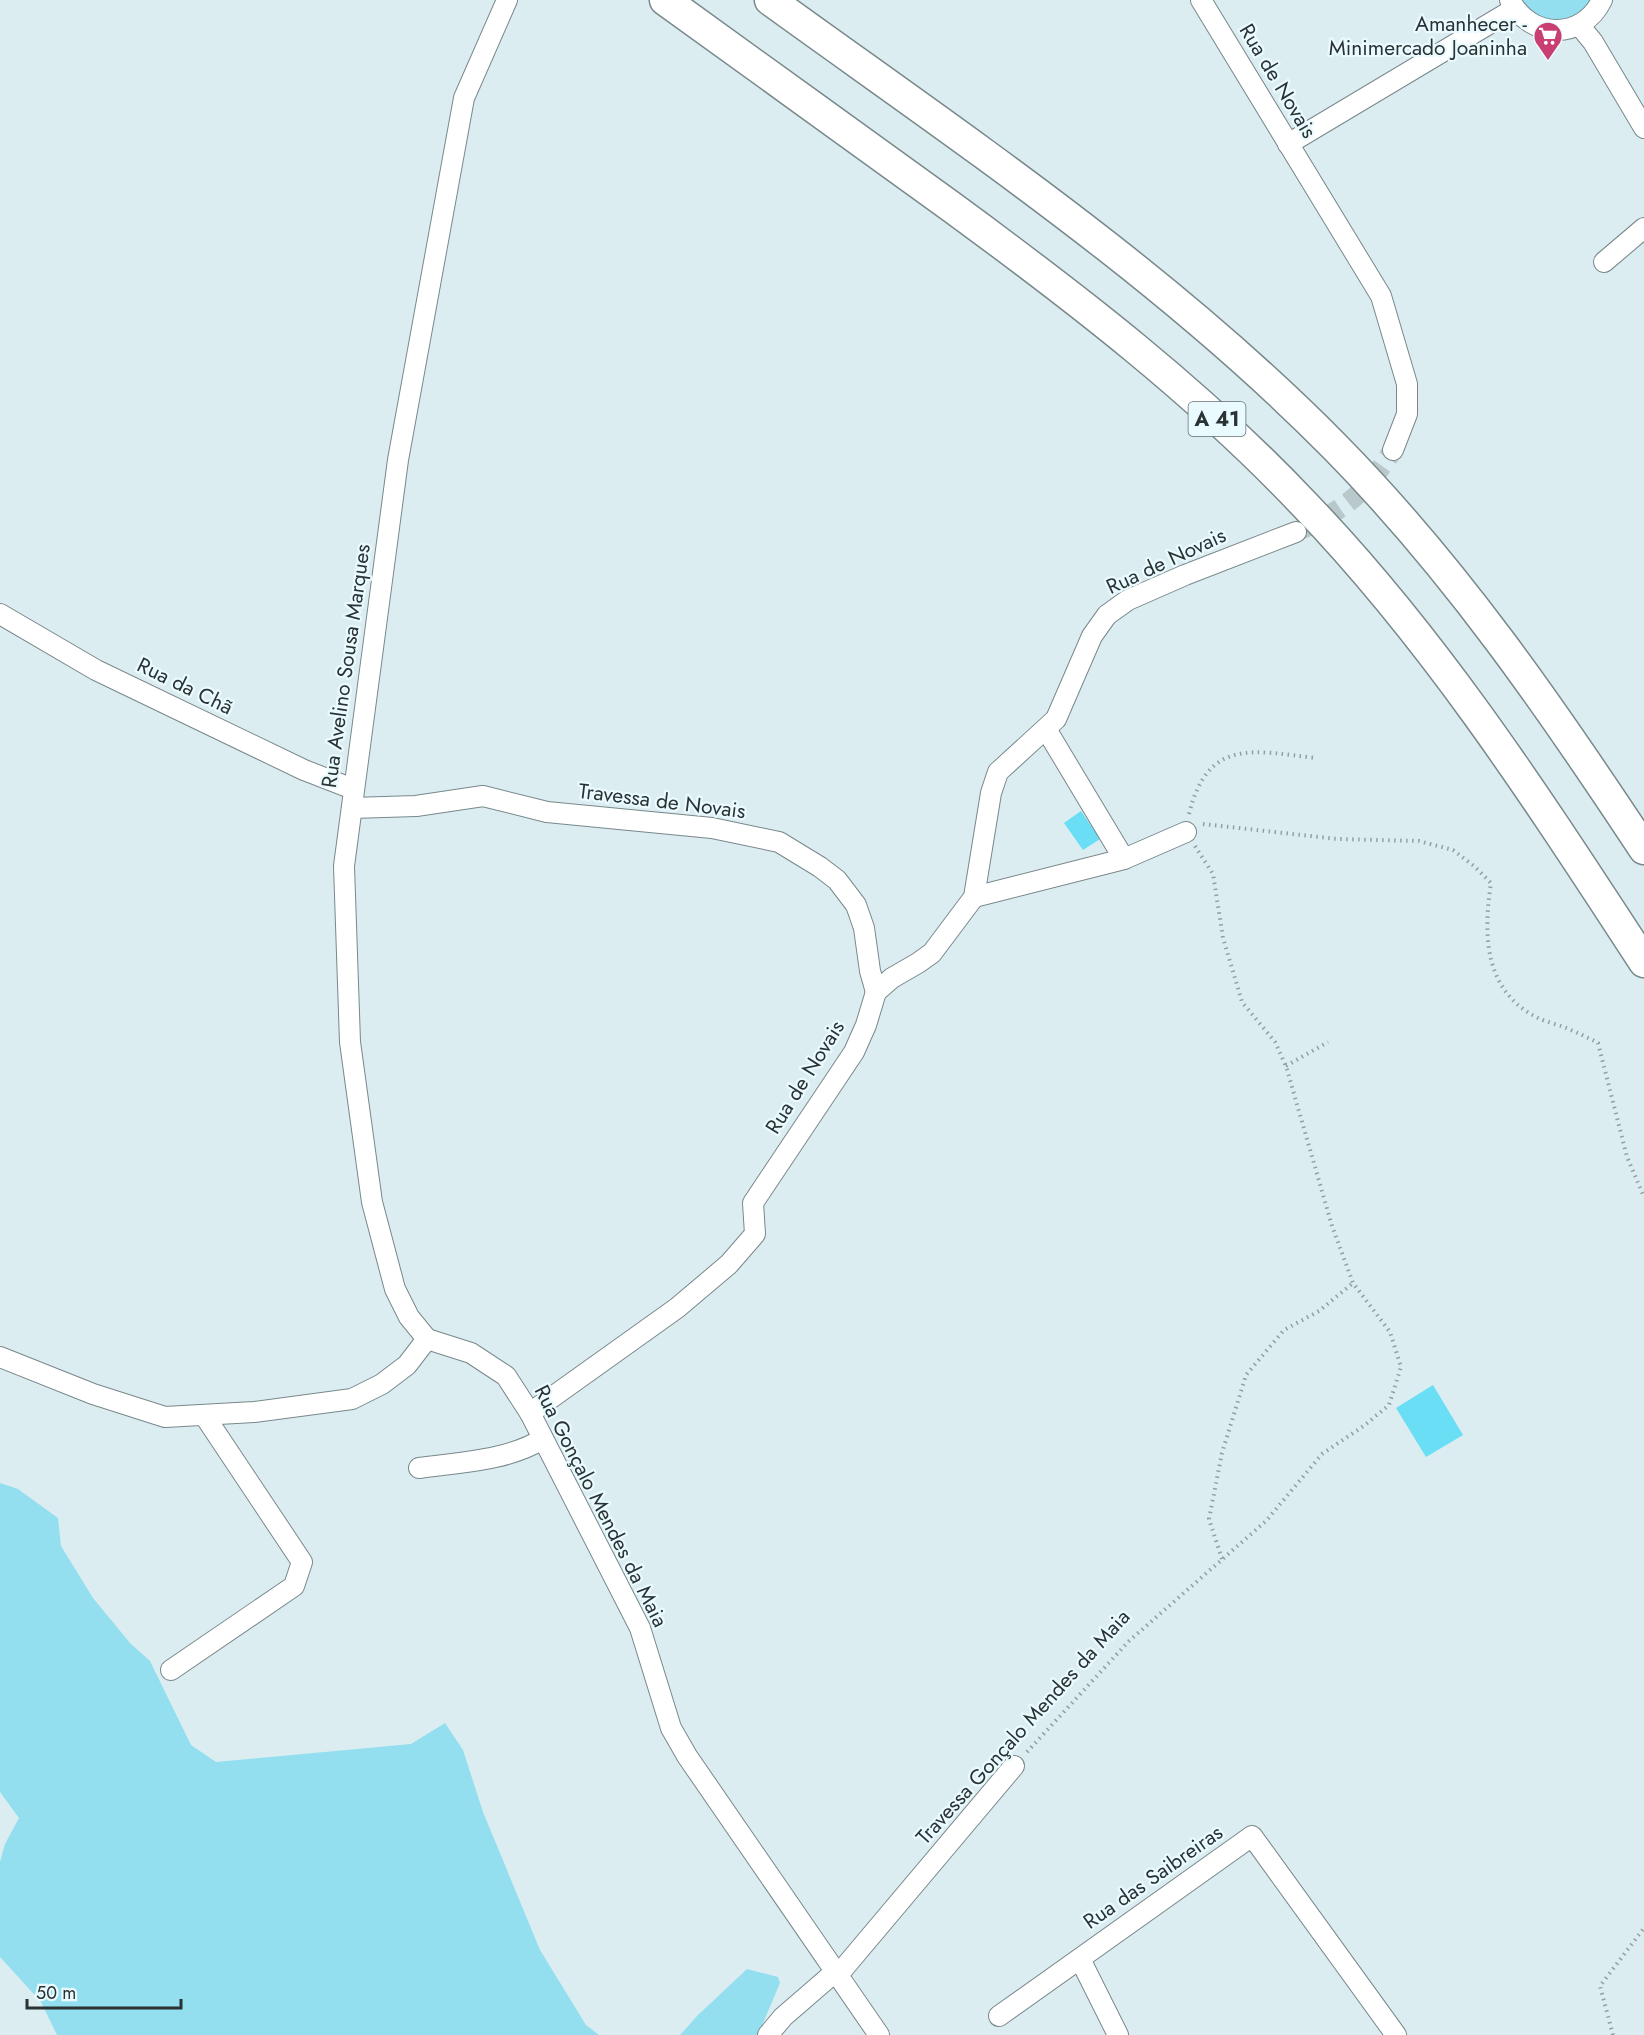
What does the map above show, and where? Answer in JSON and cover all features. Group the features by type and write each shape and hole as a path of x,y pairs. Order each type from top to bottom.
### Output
{"highway":[{"name":"A 41","path":"665,0 1045,276 1169,376 1265,464 1333,534 1435,656 1510,760 1644,962"},
{"name":"A 41","path":"770,0 1037,193 1142,274 1247,361 1298,409 1387,502 1468,599 1549,708 1644,849"}],"street":[{"name":"Rua Avelino Sousa Marques","path":"427,1339 409,1317 395,1289 372,1202 350,1042 344,866 398,460 464,98 507,0"},
{"name":"Rua de Novais","path":"1201,0 1381,296 1407,384 1407,414 1393,450"},
{"path":"1288,144 1512,4 1524,19 1537,27 1565,30 1579,25 1595,12 1602,0"},
{"path":"1579,25 1593,42 1644,128"},
{"path":"1604,262 1644,228"},
{"name":"Rua de Novais","path":"530,1413 566,1385 677,1308 729,1264 755,1234 753,1203 854,1052 866,1025 876,992 892,978 932,953 974,897 991,793 998,772 1056,719 1092,636 1107,615 1128,600 1296,532"},
{"name":"Rua da Chã","path":"0,615 96,669 304,770 353,799"},
{"path":"1047,729 1124,859"},
{"name":"Travessa de Novais","path":"353,799 416,806 483,796 547,812 712,828 779,842 837,880 856,905 864,928 870,971 876,992"},
{"path":"974,897 1124,859 1187,827"},
{"path":"0,1357 93,1394 165,1417 254,1412 351,1399 382,1384 407,1365 427,1339"},
{"name":"Rua Gonçalo Mendes da Maia","path":"427,1339 471,1353 506,1376 530,1413 640,1628 671,1728 687,1756 879,2035"},
{"path":"171,1670 294,1586 302,1562 204,1415"},
{"path":"419,1468 497,1457 529,1448 543,1439"},
{"name":"Travessa Gonçalo Mendes da Maia","path":"768,2035 783,2017 836,1973 1014,1766"},
{"name":"Rua das Saibreiras","path":"999,2016 1252,1836 1396,2035"},
{"path":"1080,1959 1118,2035"}],"path":[{"path":"1222,1559 1209,1519 1222,1453 1246,1375 1284,1330 1319,1311 1353,1283 1332,1226 1286,1066 1275,1042 1242,1002 1223,938 1213,874 1187,827 1194,796 1212,767 1232,754 1257,752 1316,758"},
{"path":"1187,827 1337,839 1419,841 1453,850 1473,866 1491,883 1487,910 1490,963 1500,985 1517,1004 1538,1018 1598,1043 1627,1157 1644,1197"},
{"path":"1286,1066 1328,1042"},
{"name":"Travessa Gonçalo Mendes da Maia","path":"1014,1766 1129,1641 1266,1521 1322,1454 1365,1425 1389,1404 1401,1367 1390,1332 1353,1283"},
{"path":"1613,2035 1600,1986 1644,1928"}],"shaded area":[{"path":"1522,0 1592,0 1576,16 1557,21 1538,16 1529,10"},
{"path":"0,1483 18,1489 58,1518 61,1546 93,1598 130,1643 150,1661 191,1745 216,1762 411,1744 445,1723 463,1750 483,1812 540,1950 586,2025 599,2035 57,2035 41,2002 0,1957 0,1862 5,1844 19,1818 0,1792"},
{"path":"747,1969 778,1977 780,1983 758,2035 680,2035 698,2015"}],"building":[{"path":"1081,811 1100,839 1083,850 1064,823"},
{"path":"1433,1385 1463,1435 1426,1457 1396,1408"}],"tunnel":[{"path":"1296,532 1328,516 1352,500 1372,479 1393,450"}],"place":[{"name":"Amanhecer - Minimercado Joaninha","path":"1548,62"}]}
